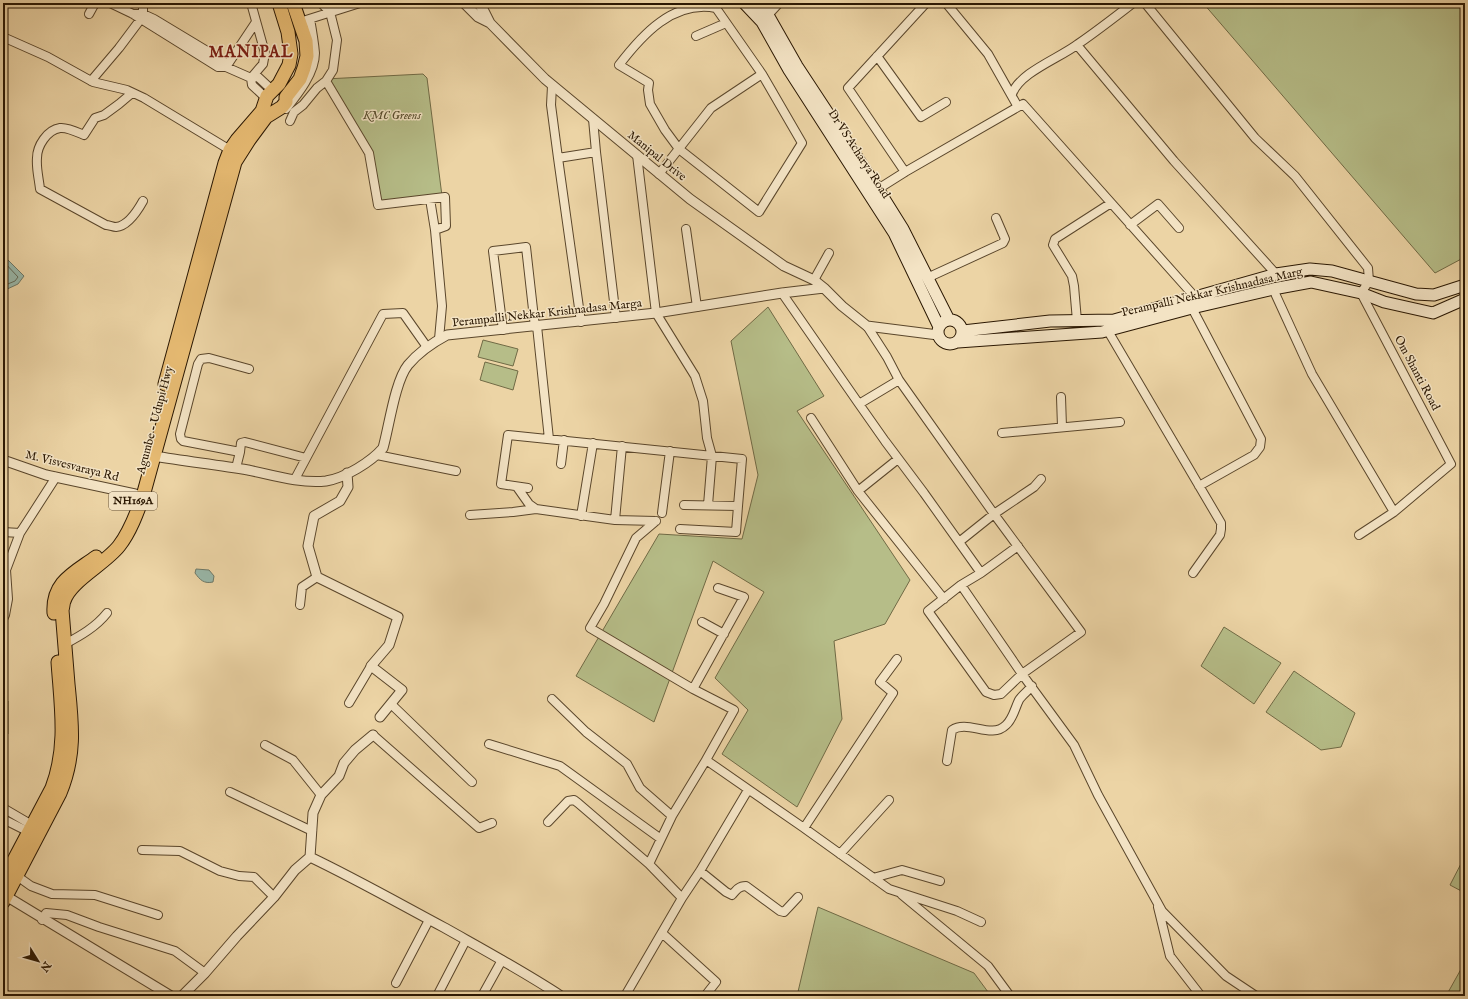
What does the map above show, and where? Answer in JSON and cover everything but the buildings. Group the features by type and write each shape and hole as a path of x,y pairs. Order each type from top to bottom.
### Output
{"highway":[{"name":"NH169A","path":"270,95 279,84 289,65 291,54 288,32 279,3"},
{"name":"NH169A","path":"282,106 300,79 307,56 305,20 293,3"},
{"path":"280,90 284,93 282,106 267,105 270,95 280,90"},
{"name":"Agumbe - Udupi Hwy","path":"17,876 64,782 72,746 62,610 64,600 68,592 75,585 120,546 136,515 139,495 220,179 230,150 262,111 270,95"},
{"name":"Agumbe - Udupi Hwy","path":"3,881 52,788 57,774 63,729 54,610 57,590 70,576 104,552 113,541 139,495 154,456 235,162 249,140 266,118 282,106"},
{"name":"NH169A","path":"4,899 17,876"}],"main road":[{"name":"Dr VS Acharya Road","path":"744,3 762,22 878,189 903,229 949,320"},
{"name":"Dr VS Acharya Road","path":"758,3 768,15 793,68 894,233 939,331"},
{"name":"Perampalli Nekkar Krishnadasa Marg","path":"961,337 1050,322 1114,320 1276,274 1310,269 1332,271 1416,294 1434,295 1465,285"},
{"name":"Perampalli Nekkar Krishnadasa Marg","path":"961,337 1108,331 1192,308 1273,289 1311,282 1361,293 1384,302 1433,313 1465,300"},
{"path":"949,320 960,324 961,337 950,345 946,344 943,342 939,331 945,322 949,320"}],"street":[{"path":"89,14 94,3"},
{"path":"110,3 132,14 142,17 222,60 226,66 251,78"},
{"path":"91,81 119,48 142,17 143,3"},
{"path":"251,3 265,53 263,64 251,78 252,85 270,95"},
{"path":"282,106 290,122 294,112 303,105 317,88 326,81 333,70 337,40 330,12 321,3"},
{"path":"305,20 360,3"},
{"path":"464,3 478,17 490,23"},
{"path":"478,3 490,23"},
{"path":"768,15 779,3"},
{"path":"905,172 848,88 926,3"},
{"path":"946,3 988,54 1018,107"},
{"path":"1012,94 1015,86 1034,71 1077,45 1133,3"},
{"path":"1145,3 1255,138 1295,176 1368,268 1369,281 1361,293"},
{"path":"708,6 716,8 762,74 802,143 759,212 679,149 665,130 650,104 648,90 649,83 619,65 650,28 666,16 686,8 708,6"},
{"path":"226,66 256,22"},
{"name":"Manipal Drive","path":"490,23 552,86 690,199 784,266 814,280 824,288"},
{"path":"696,36 726,23"},
{"path":"3,37 48,57 91,81 132,92 230,150"},
{"path":"1077,45 1174,161 1276,274"},
{"path":"877,56 922,117 946,102"},
{"path":"659,174 711,108 762,74"},
{"path":"326,81 369,153 378,205 445,197 446,226 434,230"},
{"path":"552,86 551,105 581,322"},
{"path":"132,92 120,104 104,115 95,118 84,135 61,127 53,130 47,136 39,147 37,158 40,189 106,225 116,227 126,223 137,211 143,201"},
{"path":"878,189 1023,104 1195,297"},
{"path":"593,119 616,318"},
{"path":"558,158 596,152"},
{"path":"637,155 656,313 695,376 703,401 707,438 712,456 708,505"},
{"path":"430,199 442,306 439,339"},
{"path":"1077,321 1072,276 1053,244 1055,239 1111,203"},
{"path":"1130,225 1158,204 1179,228"},
{"path":"927,278 1003,243 1005,239 996,218"},
{"path":"686,229 697,307"},
{"path":"503,330 493,251 526,247 549,439"},
{"path":"814,280 829,253"},
{"path":"824,288 842,306 867,326 887,357 899,380 994,514 1018,546 1081,632 1022,674 1001,694 994,695 986,692 928,611 1018,546"},
{"name":"Perampalli Nekkar Krishnadasa Marga","path":"154,456 236,468 307,481 327,481 367,463 384,448 400,380 408,366 427,347 447,335 616,318 824,288"},
{"path":"1273,289 1312,374 1394,512 1359,535"},
{"path":"782,293 898,459 981,573"},
{"name":"Om Shanti Road","path":"1361,293 1451,464 1394,512"},
{"path":"1192,308 1261,439 1260,447 1254,455 1199,486"},
{"path":"295,479 383,314 403,313 427,347"},
{"path":"867,326 909,332 939,331"},
{"path":"1108,331 1221,523 1222,529 1220,535 1193,573"},
{"path":"240,452 183,441 180,439 180,434 198,364 201,359 209,358 249,369"},
{"path":"860,404 899,380"},
{"path":"1061,397 1062,427"},
{"path":"811,418 858,491 944,599"},
{"path":"1002,433 1120,422"},
{"path":"528,488 501,484 508,435 742,459 736,532 680,529"},
{"path":"561,464 564,440"},
{"path":"236,468 242,443 245,442 306,458"},
{"path":"581,516 593,443"},
{"path":"615,520 622,446"},
{"path":"662,514 670,451"},
{"path":"377,455 456,471"},
{"path":"858,491 898,459"},
{"name":"M. Visvesvaraya Rd","path":"3,460 46,475 139,495"},
{"path":"347,473 348,487 340,501 314,516 308,546 316,577 398,617 389,645 371,666 349,703"},
{"path":"45,497 46,475"},
{"path":"3,619 8,599 6,570 20,533 39,503 45,497 56,477"},
{"path":"959,542 994,514 1034,487 1041,479"},
{"path":"518,487 529,504 536,509"},
{"path":"684,505 738,506"},
{"path":"470,515 536,509 615,520 656,522 636,538 604,604 590,628 693,689 734,710 672,816 649,864"},
{"path":"3,532 20,533"},
{"path":"300,604 302,587 316,577"},
{"path":"961,586 1022,674 1074,745 1098,795 1162,911 1226,976 1256,996"},
{"path":"693,689 744,597 718,588"},
{"path":"65,644 80,637 102,620 107,613"},
{"path":"702,622 724,634"},
{"path":"804,828 894,693 880,682 897,659"},
{"path":"371,666 402,690 380,717"},
{"path":"948,761 952,730 961,726 988,731 998,730 1006,726 1020,699 1032,686"},
{"path":"552,700 586,732 627,764 640,788 672,816"},
{"path":"391,704 472,782"},
{"path":"186,995 237,936 274,897 295,870 310,857 313,813 321,796 339,776 344,763 355,750 373,735 479,828 492,822"},
{"path":"489,744 560,766 661,839"},
{"path":"265,745 293,760 321,796"},
{"path":"706,760 889,889 957,911 981,922"},
{"path":"625,996 682,898 700,871 748,790"},
{"path":"230,792 312,831"},
{"path":"548,822 568,801 574,800 578,802 649,864 682,898"},
{"path":"840,854 889,800"},
{"path":"3,808 31,828"},
{"path":"3,819 31,828"},
{"path":"142,850 180,851 220,872 254,877 274,897"},
{"path":"310,857 350,876 502,960 530,976 555,995"},
{"path":"873,878 902,870 940,881"},
{"path":"700,871 726,892 732,895 741,886 746,886 780,911 784,912 798,897"},
{"path":"17,876 31,886 52,894 95,895 158,915"},
{"path":"899,892 988,966 1010,996"},
{"path":"4,899 171,996"},
{"path":"1156,899 1170,956 1200,996"},
{"path":"42,920 46,913 67,916 175,951 205,973"},
{"path":"396,983 430,920"},
{"path":"662,933 716,982 704,996"},
{"path":"437,996 466,940"},
{"path":"482,996 502,960"},
{"path":"3,993 8,996"}],"green space":[{"path":"1203,3 1465,3 1465,257 1435,273"},
{"name":"KMC Greens","path":"423,74 427,78 442,196 378,204 370,153 325,79"},
{"path":"768,307 824,396 797,411 910,580 885,624 834,641 842,719 797,807 722,754 748,710 715,678 764,592 713,561 654,722 576,676 659,534 742,539 758,475 731,341"},
{"path":"483,340 518,349 513,366 478,357"},
{"path":"485,362 518,371 513,390 480,380"},
{"path":"1224,627 1281,663 1254,704 1201,666"},
{"path":"1294,671 1355,713 1341,747 1321,750 1266,712"},
{"path":"8,701 8,734 3,734 3,702"},
{"path":"1465,856 1465,893 1450,885"},
{"path":"818,907 974,973 991,996 797,996"},
{"path":"1465,962 1465,996 1446,996"}],"water":[{"path":"3,255 24,276 18,284 3,291"},
{"path":"196,569 209,570 214,576 213,582 205,582 201,579 195,573"}],"district":[{"name":"MANIPAL","path":"251,53"}]}
